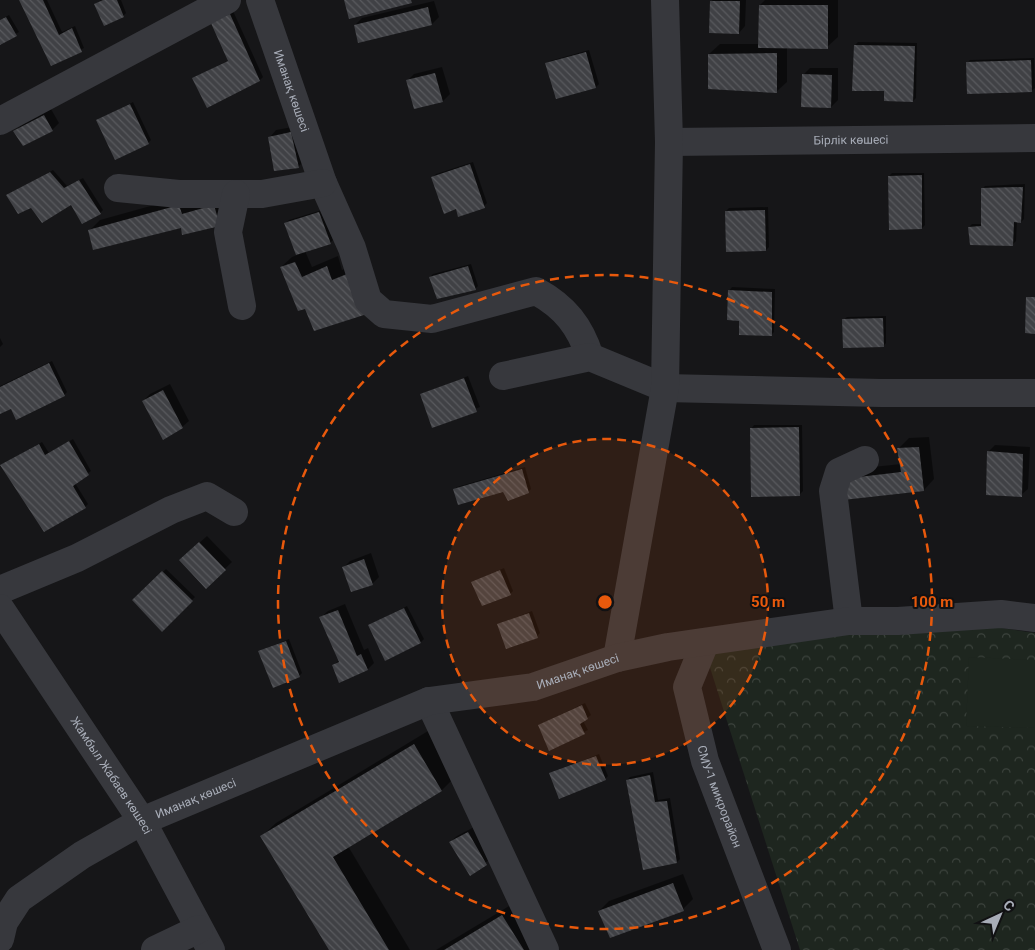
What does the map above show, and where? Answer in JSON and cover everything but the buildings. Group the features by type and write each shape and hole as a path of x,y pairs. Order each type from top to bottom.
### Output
{"street":[{"path":"0,121 227,0"},
{"name":"Иманақ көшесі","path":"260,0 323,183 352,248 368,300 384,314 432,319 536,291 557,302 583,337 590,357"},
{"path":"617,658 664,388 669,142 665,0"},
{"name":"Бірлік көшесі","path":"669,142 1035,138"},
{"path":"118,188 179,194 262,194 323,183"},
{"path":"236,194 228,232 242,306"},
{"path":"503,376 590,357 664,388 881,393 1035,392"},
{"path":"849,621 833,491 839,472 865,460"},
{"path":"0,590 77,558 171,510 207,496 234,512"},
{"name":"Жамбыл Жабаев көшесі","path":"0,608 142,821 205,939"},
{"name":"Иманақ көшесі","path":"0,939 4,922 19,899 82,854 142,821 429,701 533,687 617,658 668,647 849,621 898,621 1001,614 1035,618"},
{"name":"СМУ-1 микрорайон","path":"705,643 687,687 705,760 777,950"},
{"path":"429,701 545,950"},
{"path":"155,950 205,939"}],"green space":[{"path":"920,616 1035,633 1035,950 800,950 706,655"},
{"path":"969,657 1035,660 1035,728 966,726"}]}
